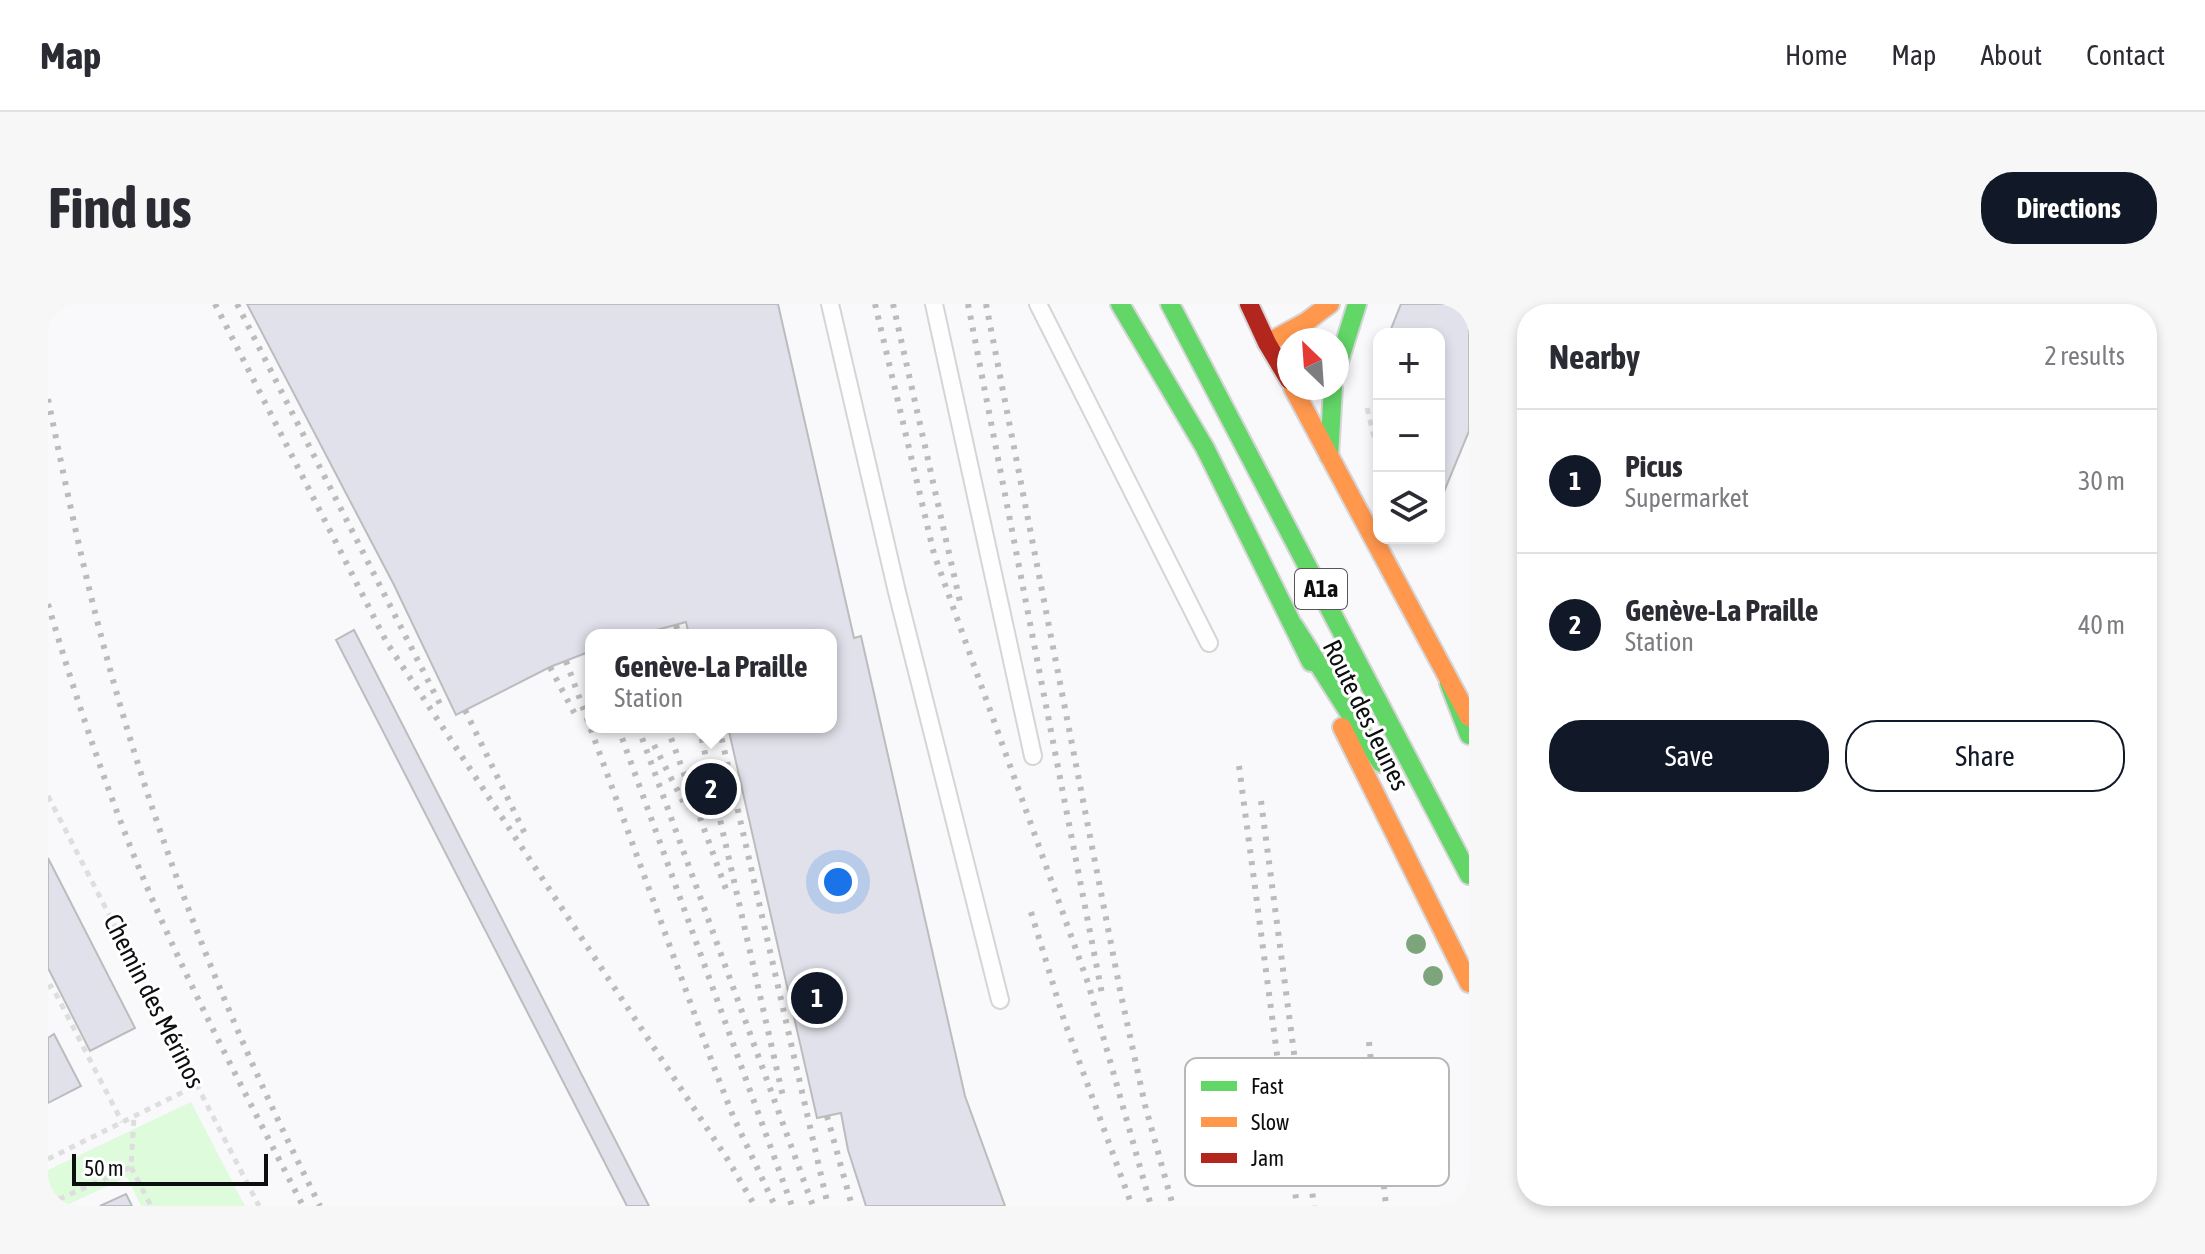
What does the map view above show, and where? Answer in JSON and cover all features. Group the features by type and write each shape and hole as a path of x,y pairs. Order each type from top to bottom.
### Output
{"main road":[{"name":"Route des Jeunes","path":"1120,304 1205,448 1469,983"},
{"path":"1142,304 1205,448"},
{"name":"A1a","path":"1170,304 1469,875"},
{"path":"1249,304 1277,360"},
{"path":"1267,343 1306,322 1330,304"},
{"path":"1349,330 1357,304"},
{"path":"1234,321 1267,343"},
{"path":"1299,400 1469,717"},
{"path":"1329,456 1332,400"},
{"name":"A1a","path":"1294,626 1365,734 1390,780"},
{"path":"1449,683 1469,735"}],"lane":[{"path":"830,304 897,592 1000,1000"},
{"path":"934,304 1033,756"},
{"path":"1038,304 1209,643"}],"path":[{"name":"Chemin des Mérinos","path":"48,796 259,1206"},
{"path":"48,988 51,986 57,996 122,1122"},
{"path":"48,1159 197,1085"},
{"path":"134,1116 131,1167 151,1206"},
{"path":"48,1204 131,1167"}],"green space":[{"path":"191,1102 245,1206 141,1206 127,1177 65,1206 48,1206 48,1170"}],"building":[{"path":"247,304 778,304 854,638 861,636 965,1096 1005,1206 866,1206 848,1150 841,1113 817,1118 729,733 837,733 837,629 688,629 686,622 660,629 585,629 585,653 550,667 456,715 394,585"},
{"path":"1401,304 1469,304 1469,431 1445,489 1445,328 1391,328"},
{"path":"354,630 649,1206 627,1206 336,640"},
{"path":"48,858 135,1028 90,1051 48,968"},
{"path":"54,1034 81,1086 48,1103 48,1038"},
{"path":"126,1194 132,1206 100,1206"}],"railway":[{"path":"215,304 387,643 728,1160 755,1206"},
{"path":"237,304 443,710"},
{"path":"875,304 934,554 1088,983 1151,1206"},
{"path":"893,304 960,602"},
{"path":"968,304 1103,999"},
{"path":"986,304 1121,995 1145,1105 1173,1206"},
{"path":"48,399 96,616 147,791 197,932 226,1002 255,1071 320,1206"},
{"path":"48,604 99,762 153,901 215,1033 303,1206"},
{"path":"676,625 677,629"},
{"path":"566,661 585,713"},
{"path":"550,667 578,720"},
{"path":"465,710 527,838"},
{"path":"592,733 712,1062 733,1116 775,1206"},
{"path":"620,733 792,1206"},
{"path":"640,733 813,1206"},
{"path":"669,733 727,892"},
{"path":"700,733 784,1101"},
{"path":"720,733 828,1206"},
{"path":"654,745 687,809"},
{"path":"1239,766 1277,1058"},
{"path":"1261,801 1295,1058"},
{"path":"1031,912 1064,1020 1132,1206"},
{"path":"1369,1042 1371,1058"},
{"path":"827,1116 852,1206"},
{"path":"1294,1186 1297,1206"},
{"path":"1311,1186 1314,1206"},
{"path":"1384,1186 1386,1206"}],"traffic: fast":[{"path":"1120,304 1205,448 1311,662"},
{"path":"1170,304 1469,875"},
{"path":"1349,330 1357,304"},
{"path":"1329,456 1332,400"},
{"path":"1294,626 1381,763"},
{"path":"1449,683 1469,735"}],"traffic: slow":[{"path":"1267,343 1306,322 1330,304"},
{"path":"1299,400 1469,717"},
{"path":"1342,727 1469,983"}],"traffic: jam":[{"path":"1249,304 1277,360"}],"place":[{"name":"Genève-La Praille","path":"711,789"},
{"name":"Picus","path":"817,998"}]}
